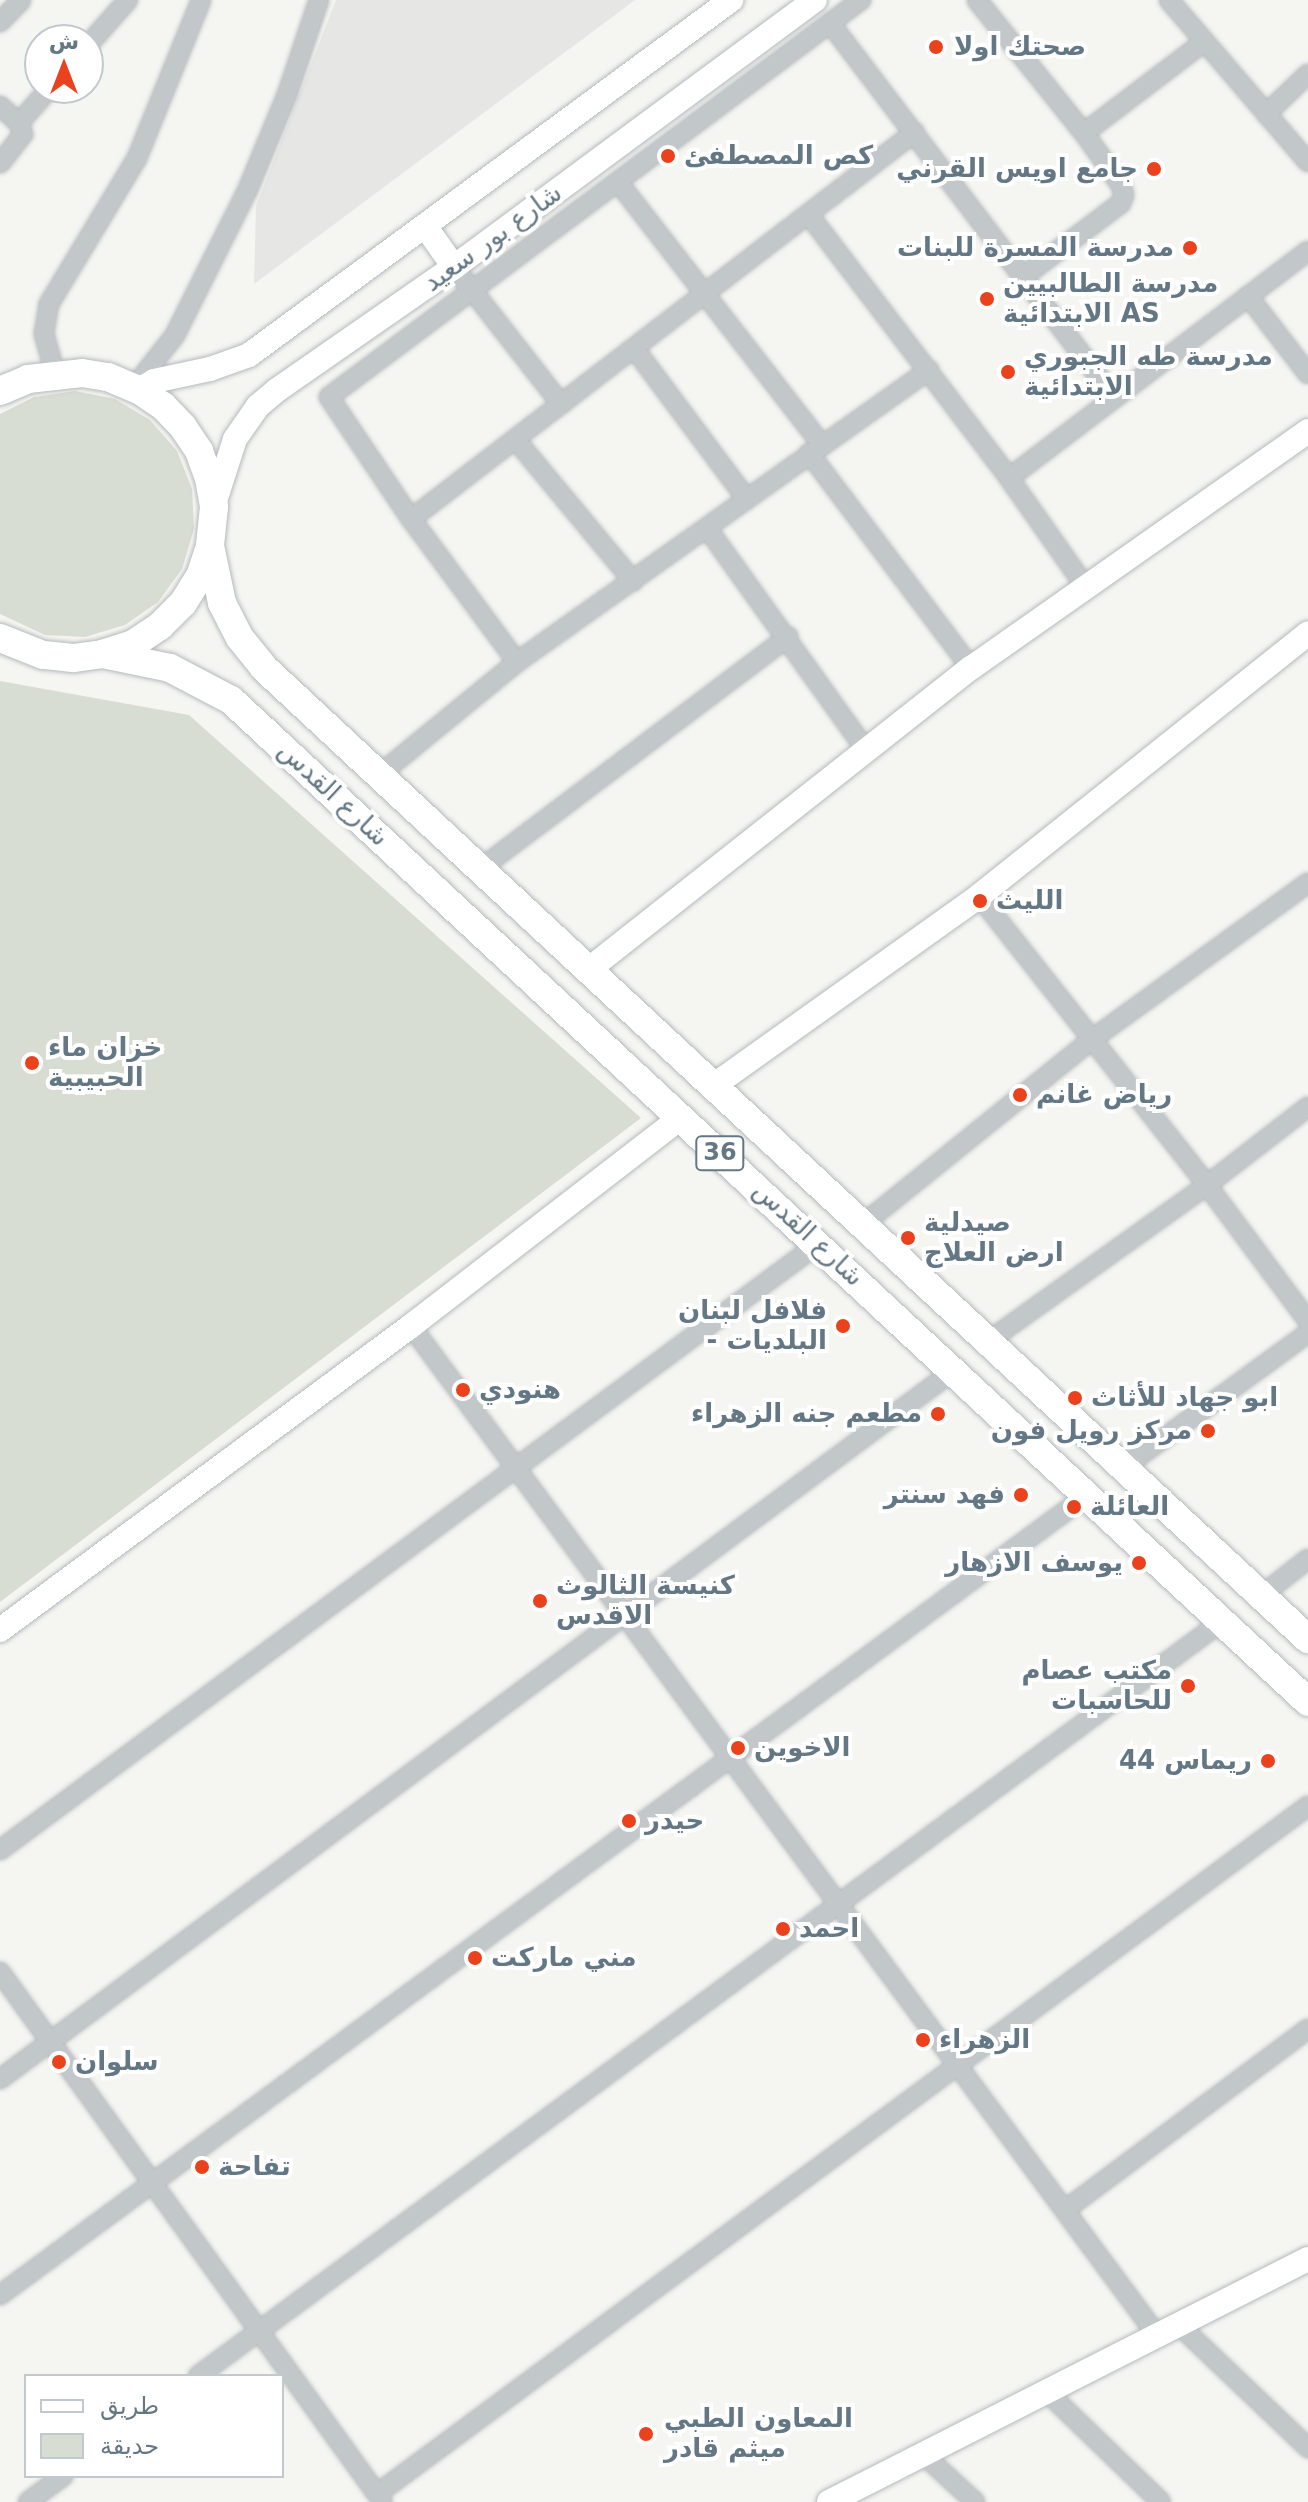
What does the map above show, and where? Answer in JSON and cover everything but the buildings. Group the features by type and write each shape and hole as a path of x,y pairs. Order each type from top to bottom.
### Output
{"main road":[{"path":"0,372 41,376 82,373 136,388 163,406 183,427 199,451 209,478 214,507 210,546 200,576 183,603 168,619 133,644 103,654 73,658 0,655"},
{"path":"0,391 41,376"},
{"name":"شارع القدس","path":"210,546 222,603 251,654 1308,1639"},
{"path":"0,638 43,655"},
{"name":"شارع القدس","path":"103,654 170,668 231,700 1221,1622 1306,1696"},
{"path":"898,1318 900,1305 910,1293 913,1272"},
{"path":"898,1318 923,1300 947,1304"}],"street":[{"path":"0,22 21,0"},
{"path":"104,27 128,0"},
{"path":"41,376 49,304 137,158 201,0"},
{"name":"شارع بور سعيد","path":"136,388 210,369 249,355 731,0"},
{"name":"شارع بور سعيد","path":"214,507 226,457 258,406 454,267 815,0"},
{"path":"517,662 411,519 329,397 861,0"},
{"path":"977,0 1084,133 1121,185 1121,203 1022,278"},
{"path":"136,388 175,335 248,189 287,95 313,3"},
{"path":"1177,3 1204,42 1308,162"},
{"path":"830,23 1113,396"},
{"path":"1084,133 1204,42"},
{"path":"1266,114 1308,74"},
{"path":"19,123 36,104"},
{"path":"0,106 19,123 23,134 0,163"},
{"path":"411,519 915,132"},
{"path":"618,182 815,449 971,668"},
{"path":"809,215 929,370 1085,586"},
{"path":"425,226 472,292 561,404"},
{"path":"1009,478 1113,396 1308,251"},
{"path":"1248,296 1308,374"},
{"path":"634,348 746,498"},
{"path":"379,775 517,662 929,370"},
{"path":"588,970 971,668 1308,431"},
{"path":"515,439 633,581"},
{"path":"707,528 866,750"},
{"path":"713,1086 979,896 1308,633"},
{"path":"480,869 788,637"},
{"path":"862,1225 1091,1040 1308,883"},
{"path":"979,896 1207,1185 1308,1321"},
{"path":"987,1342 1207,1185 1308,1107"},
{"path":"0,1630 411,1326 681,1117"},
{"path":"0,1850 818,1244"},
{"path":"411,1326 1065,2210 1167,2329 1308,2448"},
{"path":"1123,1468 1308,1333"},
{"path":"0,2079 953,1371"},
{"path":"0,2295 1086,1496"},
{"path":"1263,1594 1308,1559"},
{"path":"201,2374 1221,1622"},
{"path":"0,1972 380,2498 1308,1806"},
{"path":"1065,2210 1308,2029"},
{"path":"829,2502 925,2456 1308,2259"},
{"path":"1047,2392 1161,2502"},
{"path":"925,2456 975,2502"},
{"path":"28,2502 60,2478"}],"shaded area":[{"path":"336,0 635,0 254,284 256,206"}],"green space":[{"path":"75,391 115,399 150,420 177,451 192,489 194,529 182,569 158,602 125,625 85,637 45,635 0,614 0,414 34,397"},
{"path":"0,681 189,715 641,1118 0,1602"}],"place":[{"name":"صحتك اولا","path":"936,47"},
{"name":"كص المصطفئ","path":"668,156"},
{"name":"جامع اويس القرني","path":"1154,169"},
{"name":"مدرسة المسرة للبنات","path":"1190,248"},
{"name":"مدرسة الطالبيين الابتدائية AS","path":"987,299"},
{"name":"مدرسة طه الجبوري الابتدائية","path":"1008,372"},
{"name":"الليث","path":"980,901"},
{"name":"خزان ماء الحبيبية","path":"32,1063"},
{"name":"رياض غانم","path":"1020,1095"},
{"name":"صيدلية ارض العلاج","path":"908,1238"},
{"name":"فلافل لبنان - البلديات","path":"843,1326"},
{"name":"هنودي","path":"463,1390"},
{"name":"ابو جهاد للأثاث","path":"1075,1398"},
{"name":"مطعم جنه الزهراء","path":"938,1414"},
{"name":"مركز رويل فون","path":"1208,1431"},
{"name":"فهد سنتر","path":"1021,1495"},
{"name":"العائلة","path":"1074,1507"},
{"name":"يوسف الازهار","path":"1139,1563"},
{"name":"كنيسة الثالوث الاقدس","path":"540,1601"},
{"name":"مكتب عصام للحاسبات","path":"1188,1686"},
{"name":"الاخوين","path":"738,1748"},
{"name":"ريماس 44","path":"1268,1761"},
{"name":"حيدر","path":"629,1821"},
{"name":"احمد","path":"783,1929"},
{"name":"مني ماركت","path":"475,1958"},
{"name":"الزهراء","path":"923,2040"},
{"name":"سلوان","path":"59,2062"},
{"name":"تفاحة","path":"202,2167"},
{"name":"المعاون الطبي ميثم قادر","path":"646,2434"}]}
